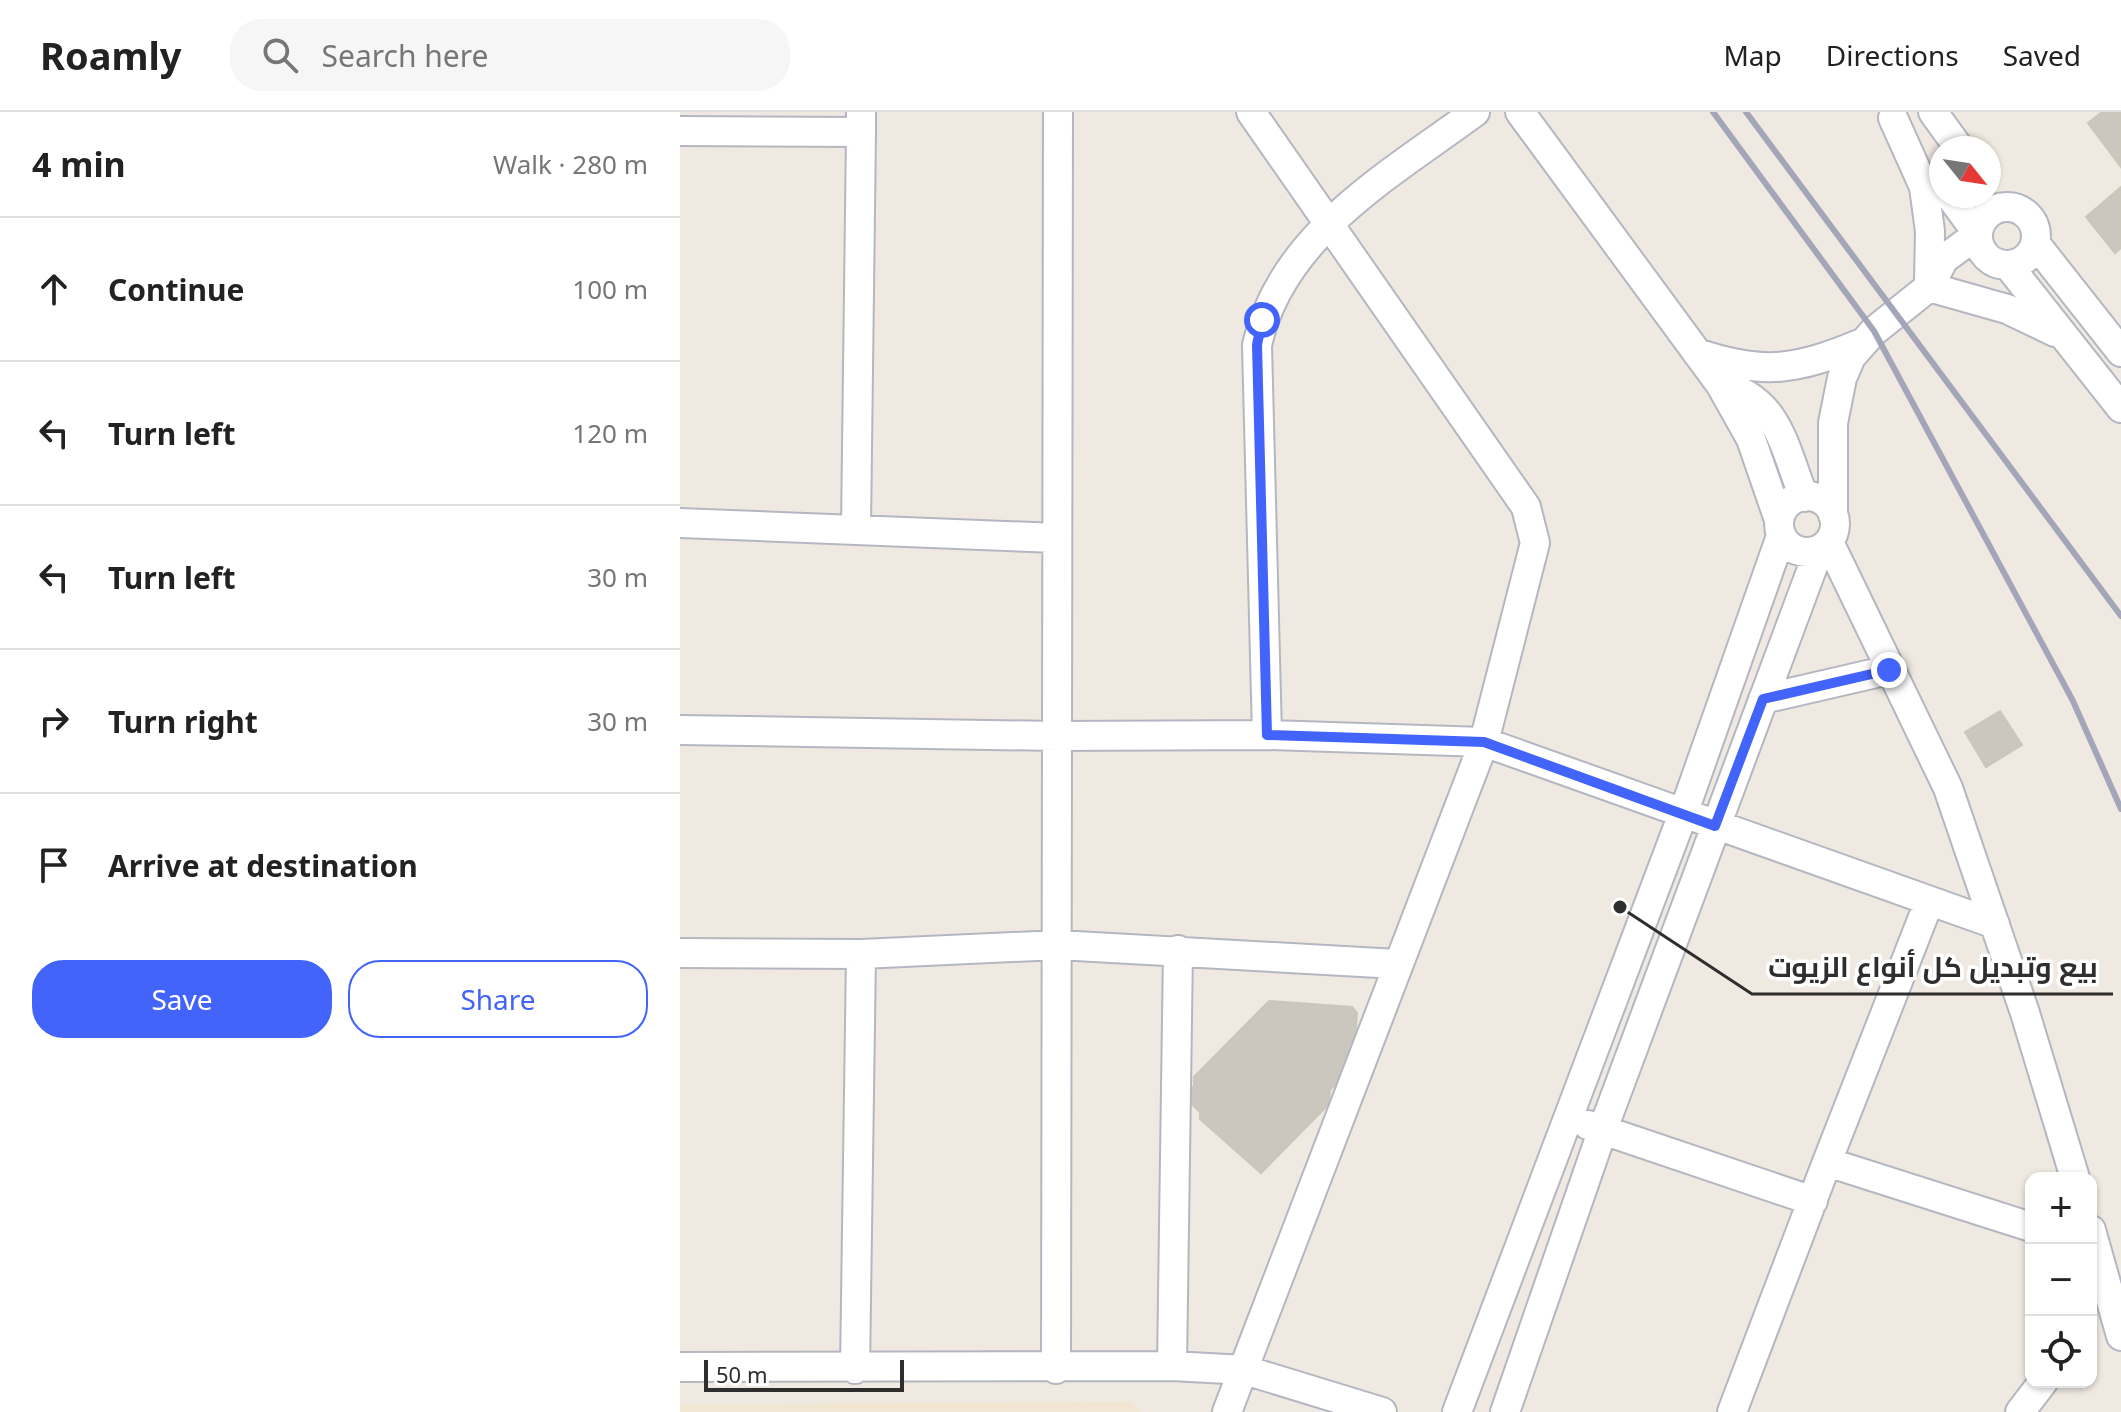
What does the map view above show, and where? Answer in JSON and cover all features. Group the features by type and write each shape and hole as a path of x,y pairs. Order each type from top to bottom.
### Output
{"street":[{"path":"1056,1369 1058,112"},
{"path":"1227,1412 1484,742 1535,543 1533,523 1526,507 1251,112"},
{"path":"1267,735 1257,345 1271,299 1329,220 1475,112"},
{"path":"1520,112 1720,384 1751,439 1786,544 1802,552 1827,536"},
{"path":"1933,112 1950,136"},
{"path":"1891,115 1929,167"},
{"path":"1891,115 1924,187 1930,231 1929,287"},
{"path":"680,131 861,122 856,528"},
{"path":"2001,202 2028,216 2033,224 2035,243 2121,352"},
{"path":"1959,208 1978,234 1983,253 2001,264 2121,408"},
{"path":"1697,353 1741,368 1771,368 1822,360 1862,343 1929,287 1944,259 1978,234 1991,208"},
{"path":"1929,287 1966,284 2001,264 2025,259 2035,243"},
{"path":"1929,287 2007,309 2065,338"},
{"path":"1505,1412 1603,1129 1827,536 1833,423 1842,378 1862,343"},
{"path":"1720,384 1742,390 1768,411 1806,496"},
{"path":"1806,496 1833,423"},
{"path":"1457,1412 1683,814 1786,505 1806,496 1825,503 1827,536 1948,788 1995,924 2073,1172"},
{"path":"680,523 1057,538"},
{"path":"1763,699 1889,670"},
{"path":"680,730 1056,736 1267,735 1484,742 1995,924"},
{"path":"1732,1412 1929,902"},
{"path":"680,953 861,954 1058,945 1397,964"},
{"path":"1172,1366 1178,950"},
{"path":"855,1369 861,954"},
{"path":"1568,1119 1813,1201"},
{"path":"1827,1162 2025,1225"},
{"path":"2093,1244 2099,1306 2121,1336"},
{"path":"680,1367 1056,1369 1172,1366 1245,1370 1382,1412"},
{"path":"2020,1412 2038,1388"}],"shaded area":[{"path":"1131,1402 1141,1412 680,1412 680,1404"}],"building":[{"path":"2102,112 2121,112 2121,167 2088,123"},
{"path":"2121,187 2121,248 2115,253 2086,217"},
{"path":"2000,711 2022,745 1986,767 1965,732"},
{"path":"1269,1001 1352,1007 1357,1013 1353,1066 1330,1090 1329,1104 1261,1173 1200,1119 1200,1112 1184,1096 1194,1086 1194,1077"}],"railway":[{"path":"1713,112 1874,331 2073,701 2121,809"},
{"path":"1746,112 2121,616"}],"place":[{"name":"بيع وتبديل كل أنواع الزيوت","path":"1620,907"}],"route":[{"path":"1262,320 1257,345 1267,735 1484,742 1715,826 1763,699 1889,670"}]}
